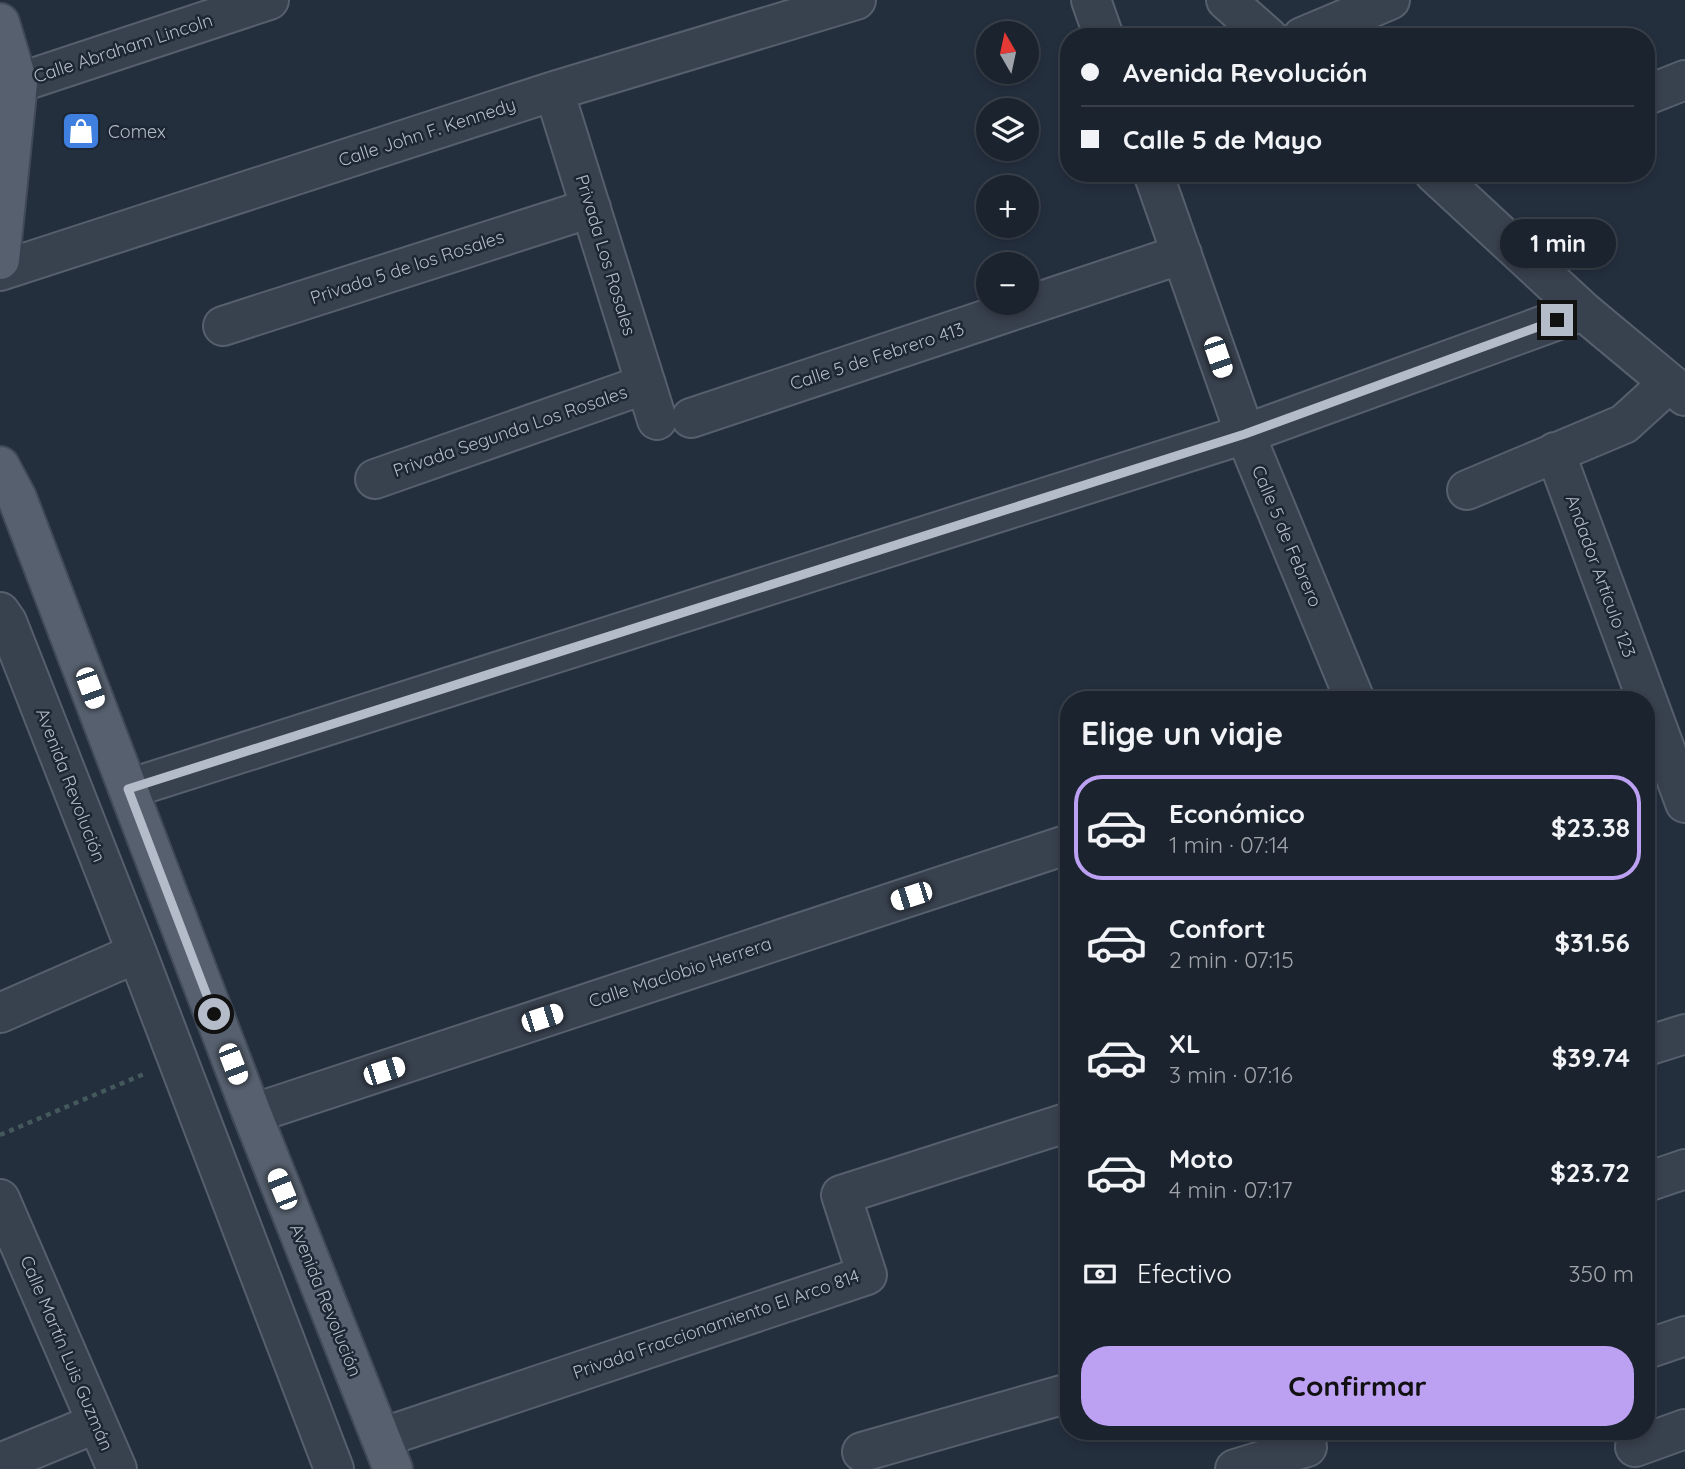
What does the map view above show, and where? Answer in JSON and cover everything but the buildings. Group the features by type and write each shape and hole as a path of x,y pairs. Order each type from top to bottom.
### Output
{"main road":[{"path":"0,23 18,83 0,260"},
{"name":"Avenida Revolución","path":"6,491 128,789 252,1114 387,1454"}],"street":[{"name":"Calle Abraham Lincoln","path":"18,83 269,0"},
{"name":"Calle John F. Kennedy","path":"0,271 554,91 856,0"},
{"path":"1091,0 1101,28"},
{"path":"1226,0 1258,28"},
{"path":"1323,28 1390,0"},
{"path":"1655,92 1685,80"},
{"name":"Privada Los Rosales","path":"554,91 646,384 674,419"},
{"name":"Calle 5 de Febrero","path":"1156,182 1245,434 1351,691"},
{"path":"1450,182 1583,311 1677,390 1624,424 1467,490"},
{"name":"Privada 5 de los Rosales","path":"223,326 591,208"},
{"name":"Calle 5 de Febrero 413","path":"674,419 1182,254"},
{"path":"128,789 1245,434 1583,311"},
{"name":"Privada Segunda Los Rosales","path":"375,479 646,384"},
{"name":"Andador Artículo 123","path":"1555,452 1644,691"},
{"name":"Avenida Revolución","path":"0,612 7,622 138,953 334,1469"},
{"name":"Andador Artículo 123","path":"1655,722 1685,803"},
{"name":"Calle Maclobio Herrera","path":"252,1114 1060,847"},
{"path":"0,1013 138,953"},
{"path":"1655,1043 1685,1034"},
{"name":"Privada Fraccionamiento El Arco 814","path":"387,1454 867,1275 841,1195 1060,1125"},
{"path":"1655,1179 1685,1168"},
{"name":"Calle Martín Luis Guzmán","path":"0,1199 8,1240 117,1469"},
{"path":"1655,1346 1685,1336"},
{"path":"862,1452 1060,1396"},
{"path":"0,1464 97,1423"},
{"path":"1636,1449 1685,1429"},
{"path":"1236,1469 1307,1447"}],"path":[{"path":"0,1135 178,1060"}],"place":[{"name":"Comex","path":"81,131"}],"route":[{"path":"214,1014 128,789 1245,434 1557,320"}]}
